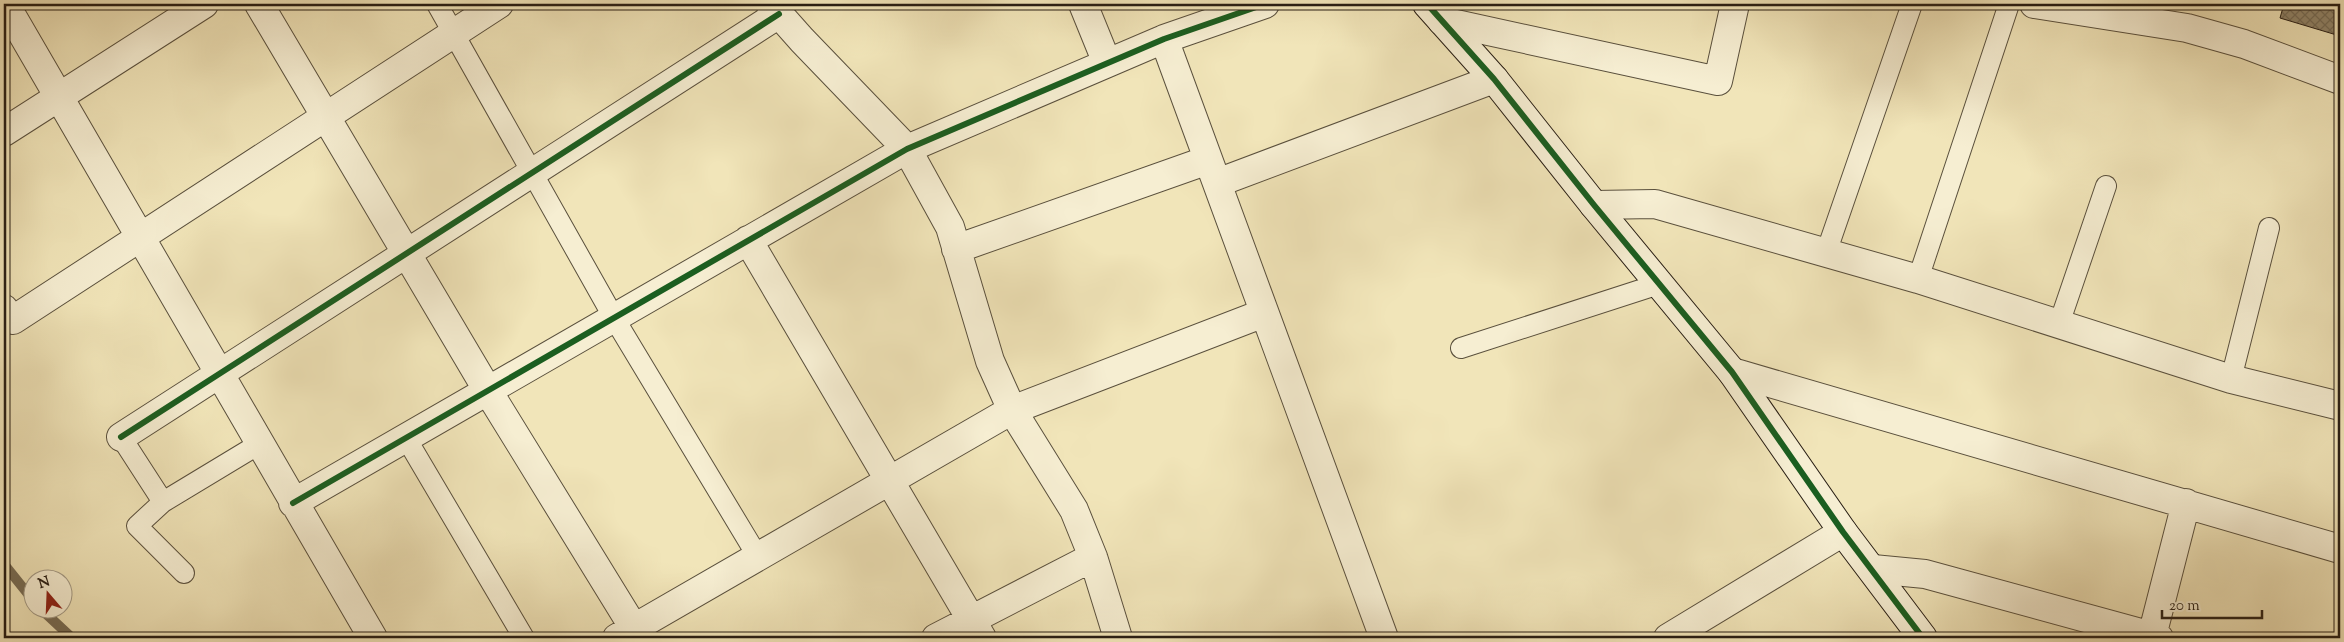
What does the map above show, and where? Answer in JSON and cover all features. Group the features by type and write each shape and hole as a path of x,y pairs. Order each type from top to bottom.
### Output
{"street":[{"path":"4,4 373,638"},
{"path":"4,132 204,4"},
{"path":"259,4 630,635 758,557 1012,410 1264,313"},
{"path":"4,310 13,320 325,115 499,4"},
{"path":"1084,4 1107,63"},
{"path":"293,503 907,149 1164,39 1265,4"},
{"path":"1434,12 1718,81 1735,4"},
{"path":"2034,4 2187,28 2244,44 2340,80"},
{"path":"121,437 532,172 774,9 907,149 950,227 990,361 1012,410 1074,510 1093,557 1118,638"},
{"path":"1434,12 1494,79 1594,205 1732,372 1843,532 1873,569 1923,638"},
{"path":"1164,39 1264,313 1377,636"},
{"path":"956,249 1212,172 1494,79"},
{"path":"1594,205 1655,204 1918,279 2231,378 2340,406"},
{"path":"748,240 976,629"},
{"path":"1732,372 2340,549"},
{"path":"1873,569 1926,574 2155,637 2186,503"},
{"path":"1668,638 1843,532"},
{"path":"936,638 976,629 1093,557"}],"lane":[{"path":"437,4 614,318 758,557"},
{"path":"1826,253 1912,4"},
{"path":"1918,279 2009,4"},
{"path":"2059,324 2106,186"},
{"path":"2231,378 2269,228"},
{"path":"1461,348 1660,284"},
{"path":"121,437 163,502"},
{"path":"406,438 524,638"},
{"path":"184,573 137,526 163,502 259,444"}],"building":[{"path":"2284,4 2340,4 2340,36 2280,18"}],"waterway":[{"path":"4,564 22,586"},
{"path":"53,620 72,638"}],"cycle path":[{"path":"293,503 907,149 1164,39 1265,4"},
{"path":"1427,4 1494,79 1594,205 1732,372 1843,532 1923,638"},
{"path":"121,437 779,14"}]}
